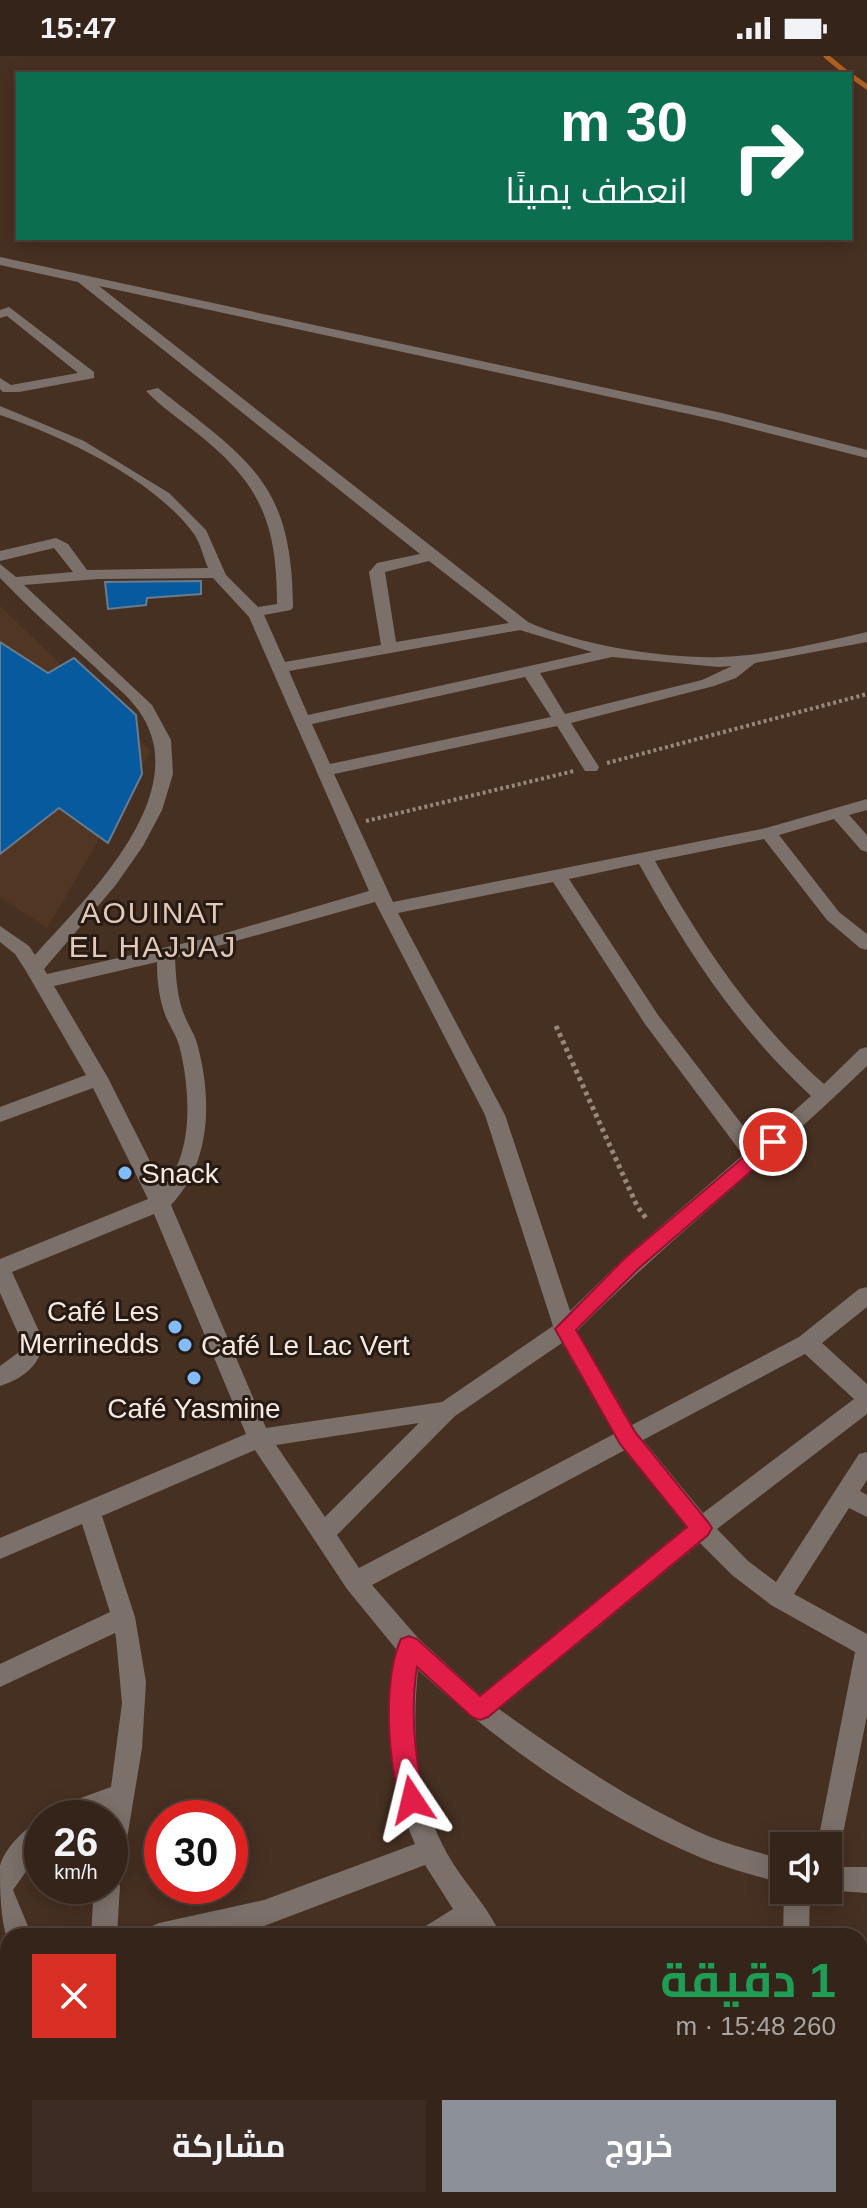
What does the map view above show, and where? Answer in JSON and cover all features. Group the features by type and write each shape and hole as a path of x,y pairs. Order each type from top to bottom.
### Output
{"street":[{"path":"0,261 722,417 867,454"},
{"path":"83,280 522,625 561,641 613,653 688,662 749,660 867,637"},
{"path":"3,310 89,375 4,385"},
{"path":"153,391 250,473 276,519 284,557 285,607 255,612"},
{"path":"0,410 73,442 164,495 202,533 218,573 255,612 323,771 384,902 495,1115 565,1329 628,1438 701,1528 740,1568 779,1598 867,1648 832,1832"},
{"path":"0,556 56,543 63,547 83,575"},
{"path":"389,648 377,572 382,566 432,556"},
{"path":"6,576 218,573"},
{"path":"6,576 148,711 164,744 166,761 162,790 133,849 38,975"},
{"path":"278,668 522,625"},
{"path":"301,721 613,653"},
{"path":"323,771 561,720 708,683 730,675 749,660"},
{"path":"530,671 591,767"},
{"path":"38,975 166,954 384,902 645,859 768,833 867,804"},
{"path":"838,813 867,846"},
{"path":"768,833 833,916 867,944"},
{"path":"645,859 681,924 730,996 759,1033 824,1096"},
{"path":"558,875 632,992 756,1157"},
{"path":"0,932 22,950 98,1078 160,1203 259,1438 355,1582 409,1646 480,1710 562,1769 643,1818 707,1848 770,1868"},
{"path":"0,1377 25,1361 32,1348 32,1340 0,1269 160,1203 171,1193 187,1163 195,1124 193,1067 187,1041 173,1012 166,954"},
{"path":"322,1535 447,1410 565,1329 661,1237 756,1157 867,1054"},
{"path":"0,1115 98,1078"},
{"path":"355,1582 807,1343 867,1295"},
{"path":"480,1710 701,1528 867,1399 807,1343"},
{"path":"0,1549 259,1438 447,1410"},
{"path":"779,1598 867,1461"},
{"path":"845,1494 867,1507"},
{"path":"89,1511 121,1618 134,1681 133,1715 119,1800"},
{"path":"0,1676 121,1618"},
{"path":"409,1646 401,1696 403,1749 412,1800 432,1850 482,1928"},
{"path":"107,1800 120,1795"},
{"path":"196,1928 264,1913 432,1850"},
{"path":"16,1928 0,1888 24,1853"},
{"path":"842,1880 867,1880"},
{"path":"104,1928 106,1904"},
{"path":"796,1928 797,1904"},
{"path":"447,1928 472,1913"}],"path":[{"path":"556,1026 637,1206 661,1237"}],"shaded area":[{"path":"0,606 151,751 47,928 0,897"}],"building":[{"path":"201,581 201,594 147,598 146,605 108,609 105,582"},
{"path":"0,642 48,673 74,658 136,715 142,774 108,843 59,808 0,854"}],"waterway":[{"path":"826,56 846,72"},
{"path":"852,76 867,87"}],"place":[{"name":"Snack","path":"125,1173"},
{"name":"Café Les Merrinedds","path":"175,1327"},
{"name":"Café Le Lac Vert","path":"185,1345"},
{"name":"Café Yasmine","path":"194,1378"}],"district":[{"name":"AOUINAT EL HAJJAJ","path":"153,929"}],"route":[{"path":"412,1800 403,1749 401,1696 409,1646 480,1710 701,1528 628,1438 565,1329 632,1263 773,1142"}]}
